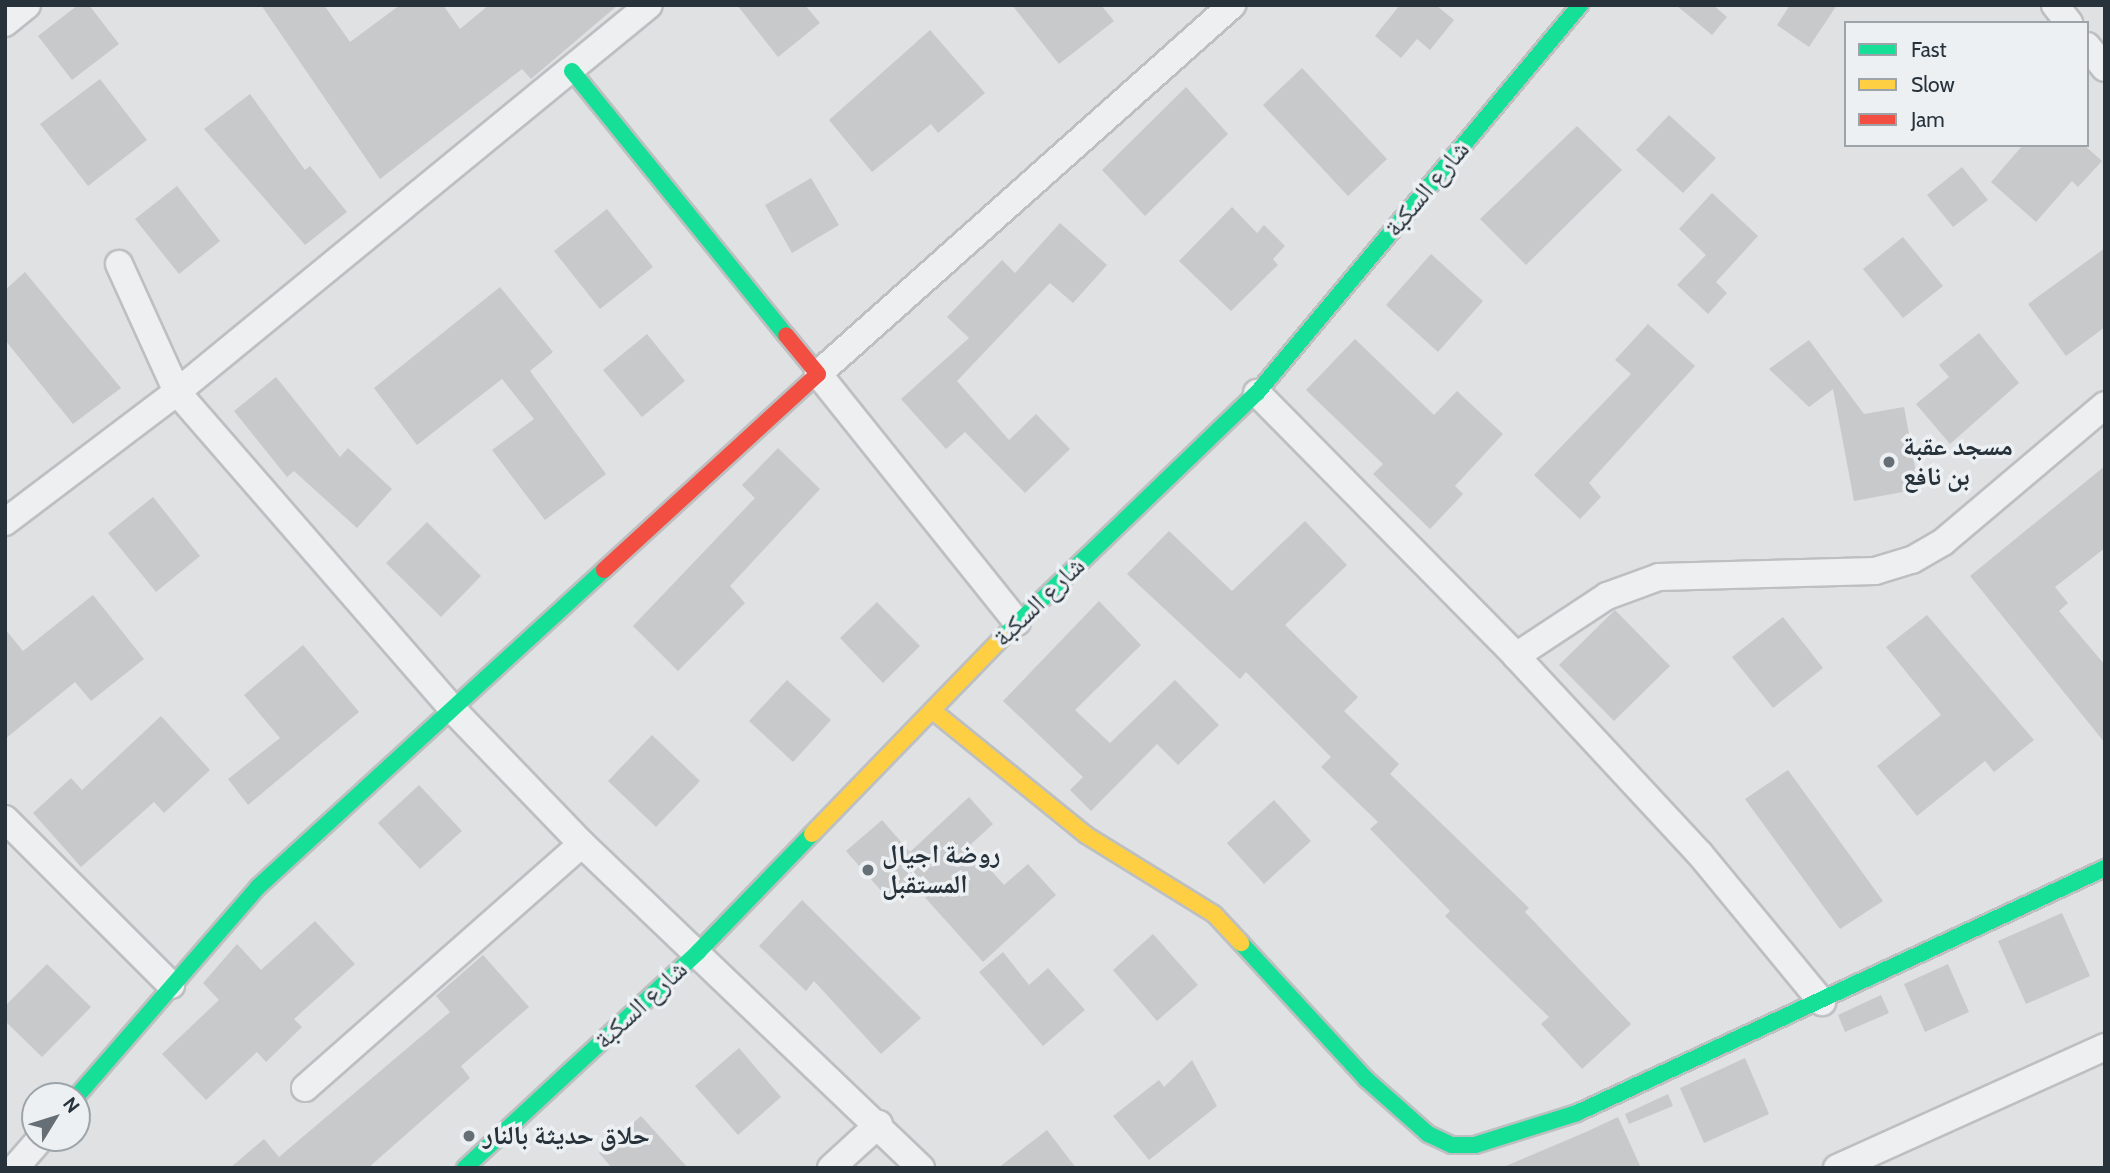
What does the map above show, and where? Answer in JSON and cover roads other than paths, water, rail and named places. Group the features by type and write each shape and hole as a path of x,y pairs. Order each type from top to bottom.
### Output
{"street":[{"path":"5,23 27,5"},
{"path":"5,522 177,392 572,71 649,5"},
{"path":"89,1082 258,887 455,712 818,374 1232,5"},
{"name":"شارع السكبة","path":"465,1168 698,952 1017,622 1257,393 1580,5"},
{"path":"2055,5 2067,21"},
{"path":"2089,48 2105,68"},
{"path":"572,71 1017,622"},
{"path":"120,264 177,392 455,712 582,844 921,1168"},
{"path":"1257,393 1516,656 1700,854 1822,1002"},
{"path":"1516,656 1607,596 1659,577 1875,571 1912,560 1943,541 2105,405"},
{"path":"933,710 1086,835 1214,914 1366,1079 1428,1134 1452,1145 1475,1145 1577,1113 2105,869"},
{"path":"5,819 171,985"},
{"path":"305,1088 582,844"},
{"path":"1837,1168 2105,1047"},
{"path":"831,1168 878,1124"},
{"path":"15,1168 29,1152"}],"place":[{"name":"مسجد عقبة بن نافع","path":"1889,462"},
{"name":"روضة اجيال المستقبل","path":"868,870"},
{"name":"حلاق حديثة بالنار","path":"469,1136"}]}
